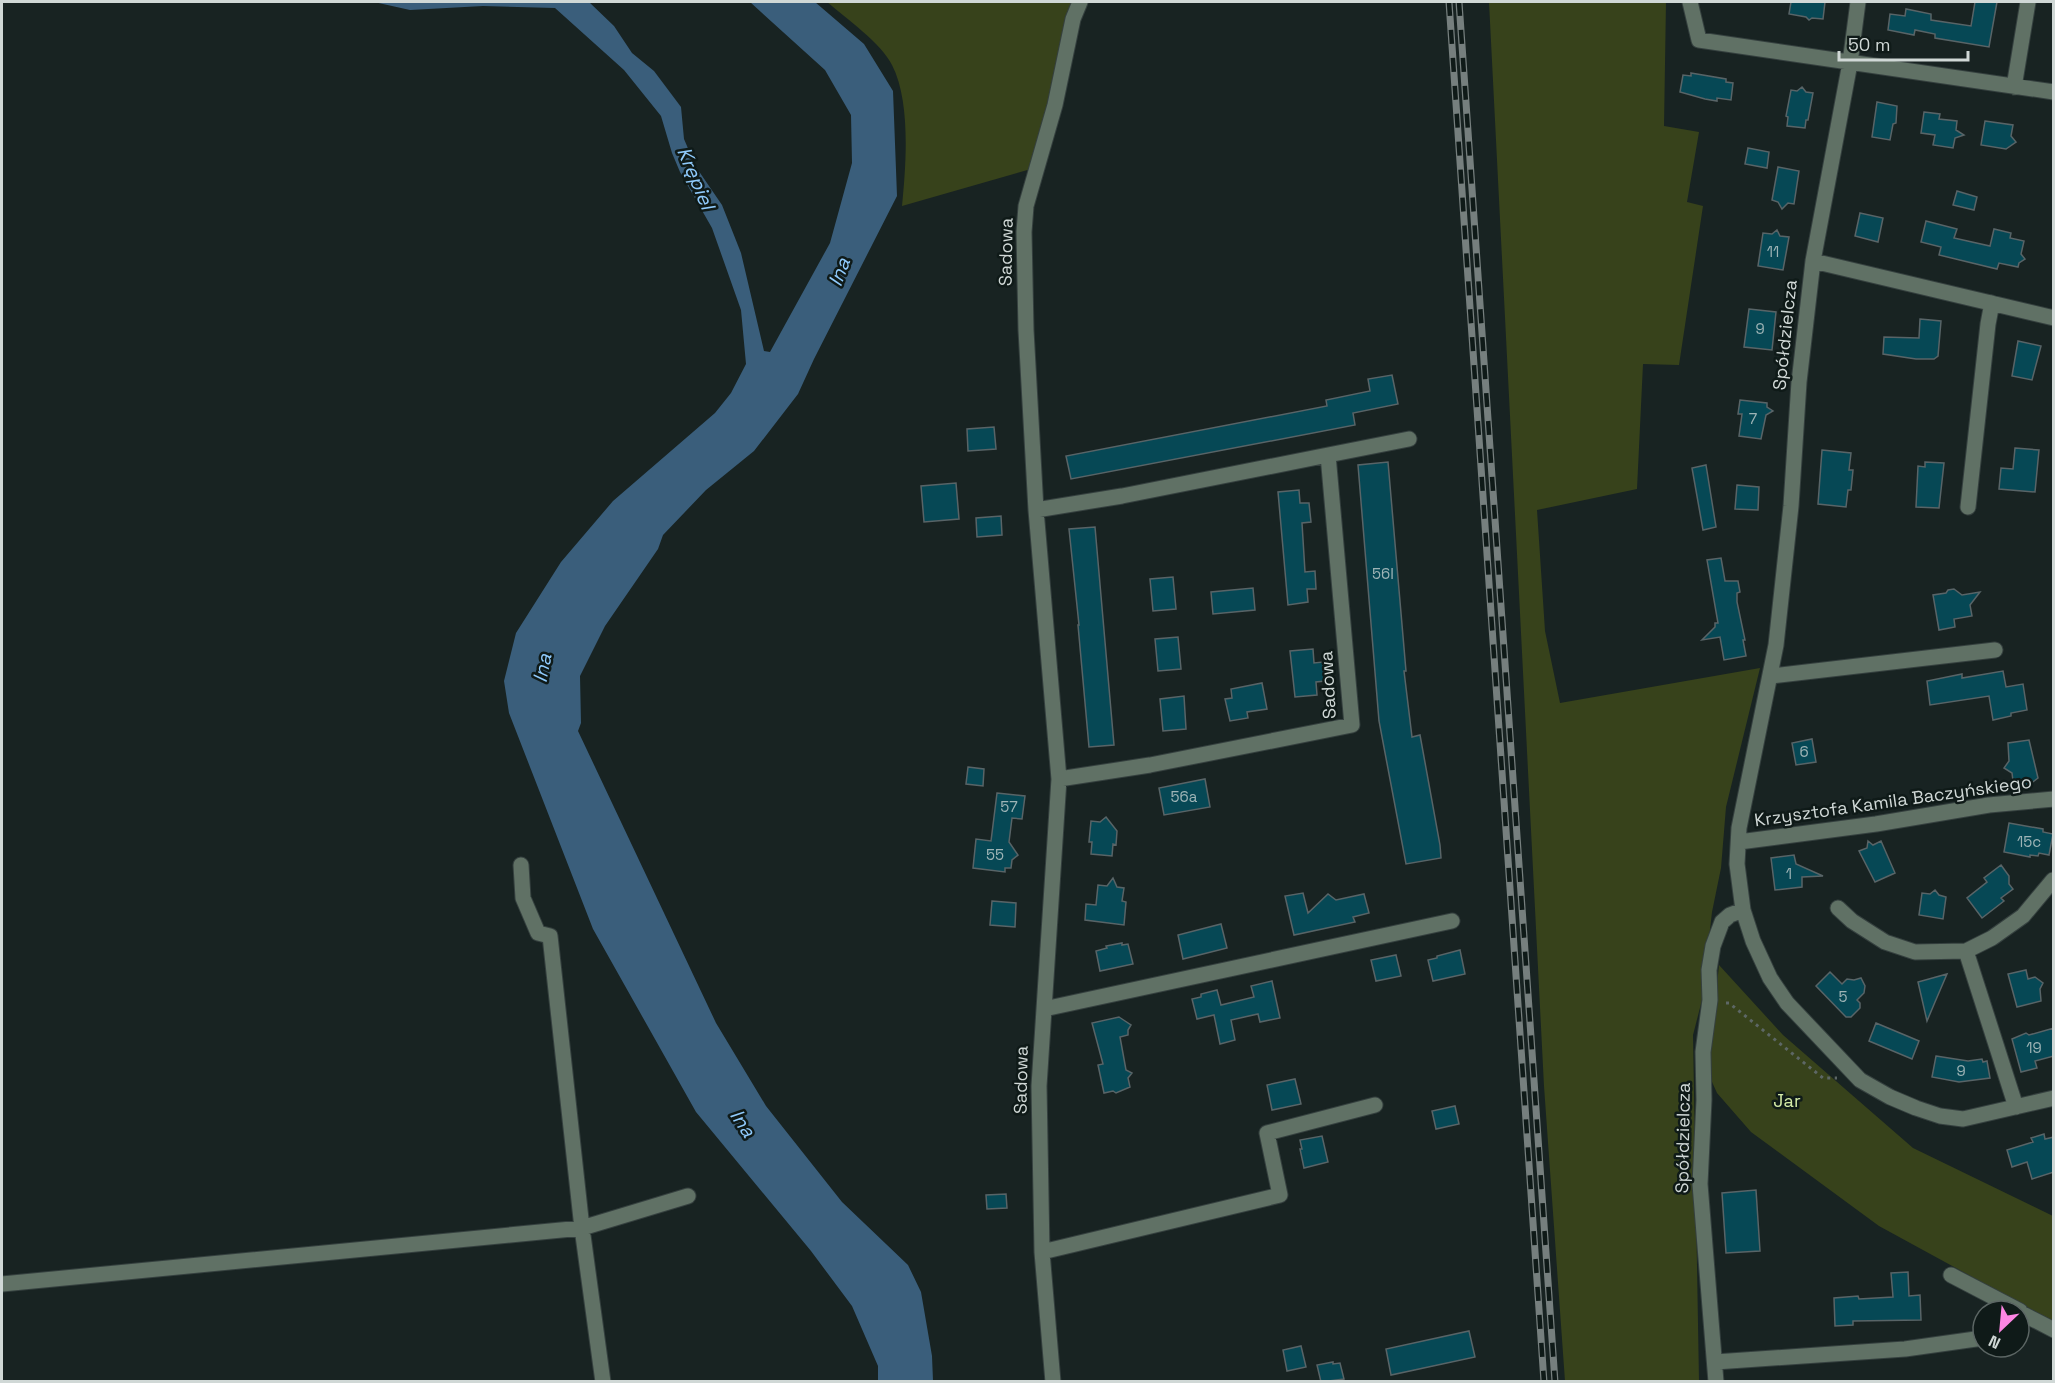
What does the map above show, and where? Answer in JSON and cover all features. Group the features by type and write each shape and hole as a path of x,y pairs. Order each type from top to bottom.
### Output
{"street":[{"name":"Sadowa","path":"1053,1382 1042,1252 1039,1086 1059,779 1036,510 1026,330 1024,232 1026,206 1056,105 1073,19 1080,2"},
{"path":"1690,2 1699,40 2054,92"},
{"name":"Spółdzielcza","path":"1858,2 1850,63 1813,261 1799,382 1791,506 1776,645 1739,828 1737,864 1743,910 1753,941 1770,978 1787,1003 1860,1080 1890,1098 1940,1116 1963,1119 2054,1098"},
{"path":"2014,87 2028,2"},
{"path":"1813,261 2054,318"},
{"path":"1968,507 1992,303"},
{"path":"1036,510 1122,496 1409,439"},
{"name":"Sadowa","path":"1059,779 1150,765 1352,725 1328,455"},
{"path":"1770,676 1995,650"},
{"name":"Krzysztofa Kamila Baczyńskiego","path":"1739,842 1876,824 1989,805 2054,799"},
{"path":"521,865 523,898 538,933 550,936 582,1228 603,1382"},
{"path":"1838,908 1852,921 1885,942 1915,952 1966,951 1992,938 2024,916 2053,880"},
{"name":"Spółdzielcza","path":"1716,1382 1700,1184 1704,1100 1703,1052 1710,1000 1709,970 1718,930 1722,922 1730,915 1743,910"},
{"path":"1044,1009 1452,921"},
{"path":"1966,951 2016,1107"},
{"path":"1042,1252 1280,1195 1267,1133 1375,1105"},
{"path":"2,1284 582,1228 688,1196"},
{"path":"1951,1275 1996,1299"},
{"path":"2031,1318 2054,1330"},
{"path":"1715,1362 1905,1349 1971,1340"}],"path":[{"path":"1710,1000 1714,1003 1729,1003 1824,1078 1860,1080"}],"green space":[{"path":"827,2 1073,2 1038,167 902,206 906,134 898,80 892,65 880,49"},
{"path":"1489,2 1666,2 1664,126 1699,132 1687,202 1703,206 1679,365 1643,364 1637,489 1537,510 1545,631 1560,703 1760,668 1726,807 1721,868 1712,912 1702,1000 1693,1035 1699,1381 1565,1381 1544,1086"},
{"name":"Jar","path":"1719,965 1783,1035 1913,1148 2053,1216 2053,1321 2031,1309 2031,1299 2013,1299 1879,1226 1751,1132 1717,1093 1708,1073"}],"water":[{"path":"374,2 589,2 614,26 632,53 654,71 681,107 684,139 696,167 722,205 741,253 764,351 770,352 830,243 852,163 851,115 825,70 750,2 815,2 864,44 893,91 897,196 798,394 754,451 706,490 663,535 658,549 605,626 580,676 581,723 578,731 716,1023 766,1106 842,1202 908,1265 921,1292 932,1356 933,1381 878,1381 878,1366 852,1306 811,1251 696,1112 593,929 509,713 504,681 516,633 561,562 613,501 715,413 731,393 746,364 741,310 712,228 680,172 661,116 624,70 555,8 483,6 410,10"}],"building":[{"path":"1791,2 1825,2 1823,19 1809,20 1806,17 1789,14"},
{"path":"1975,2 1997,2 1989,47 1935,38 1935,34 1915,30 1914,35 1888,30 1890,14 1905,16 1906,9 1931,14 1931,20 1971,26"},
{"path":"1691,73 1726,79 1726,82 1733,83 1731,100 1717,98 1717,101 1680,92 1683,75 1691,76"},
{"path":"1802,87 1806,92 1813,93 1805,128 1787,126 1788,117 1786,116 1791,90 1797,91"},
{"path":"1877,102 1897,106 1896,123 1893,124 1890,140 1872,137"},
{"path":"1924,112 1940,114 1939,119 1957,121 1956,130 1964,135 1955,138 1953,148 1933,145 1935,135 1921,133"},
{"path":"1985,121 2013,125 2011,136 2016,142 2006,149 1981,145"},
{"path":"1748,148 1769,152 1767,168 1745,164"},
{"path":"1778,167 1799,171 1794,204 1788,203 1782,209 1778,202 1772,200"},
{"path":"1957,191 1977,197 1974,210 1953,205"},
{"path":"1860,213 1883,218 1878,242 1855,236"},
{"path":"1926,221 1957,229 1954,238 1990,246 1994,229 2011,233 2010,238 2024,241 2021,254 2025,259 2019,263 2018,267 1999,263 1997,269 1939,255 1941,247 1921,242"},
{"path":"1777,230 1780,236 1789,237 1783,270 1758,266 1763,233 1772,234"},
{"path":"1749,309 1776,312 1772,350 1744,347"},
{"path":"1920,319 1941,321 1938,356 1934,359 1916,359 1883,354 1884,337 1919,338"},
{"path":"2018,341 2041,346 2032,380 2012,376"},
{"path":"1392,375 1398,404 1353,413 1355,425 1071,479 1066,456 1327,406 1326,400 1370,391 1368,379"},
{"path":"1740,400 1767,403 1767,407 1773,411 1766,415 1761,439 1739,436 1742,414 1738,414"},
{"path":"994,427 996,449 968,451 967,429"},
{"path":"2015,448 2039,450 2035,492 1999,489 2001,468 2013,469"},
{"path":"1822,450 1851,453 1849,470 1853,470 1846,507 1818,504"},
{"path":"1388,462 1406,671 1404,671 1412,737 1420,735 1441,858 1406,864 1379,721 1358,465"},
{"path":"1925,462 1944,463 1939,508 1916,507 1918,466 1925,467"},
{"path":"1706,465 1716,527 1703,530 1692,468"},
{"path":"956,483 959,519 924,522 921,486"},
{"path":"1737,485 1759,487 1758,510 1735,509"},
{"path":"1299,490 1300,503 1309,503 1311,522 1302,523 1305,572 1315,571 1316,589 1307,589 1308,602 1288,605 1278,492"},
{"path":"1001,516 1002,535 977,537 976,518"},
{"path":"1095,527 1114,745 1089,747 1069,529"},
{"path":"1721,558 1725,581 1738,581 1740,592 1737,593 1737,602 1746,656 1724,660 1720,637 1702,640 1715,627 1715,623 1718,623 1707,560"},
{"path":"1173,577 1176,609 1153,611 1150,579"},
{"path":"1253,588 1255,610 1213,614 1211,592"},
{"path":"1954,589 1962,595 1980,592 1970,605 1972,616 1954,619 1955,627 1939,630 1933,595"},
{"path":"1178,637 1181,669 1158,671 1155,639"},
{"path":"1313,649 1314,663 1323,662 1325,681 1316,682 1317,695 1295,697 1290,651"},
{"path":"2003,671 2006,687 2023,684 2027,710 1993,720 1989,696 1930,705 1927,681 1962,674 1962,678"},
{"path":"1262,683 1267,709 1247,712 1248,718 1230,721 1225,699 1232,698 1231,689"},
{"path":"1184,696 1186,729 1163,731 1160,699"},
{"path":"1812,739 1816,762 1796,765 1792,743"},
{"path":"2029,740 2038,778 2029,785 2023,786 2013,781 2012,773 2004,768 2009,761 2008,743"},
{"path":"968,767 984,769 983,786 966,784"},
{"path":"1205,779 1210,807 1164,815 1159,788"},
{"path":"997,793 1025,796 1022,819 1012,818 1009,842 1018,855 1012,860 1011,868 1005,868 1005,872 973,868 976,839 991,841"},
{"path":"1106,817 1117,831 1112,856 1091,854 1092,842 1089,842 1091,821 1100,822"},
{"path":"2009,823 2043,829 2043,832 2053,834 2049,855 2039,853 2038,856 2030,855 2030,857 2004,852"},
{"path":"1868,841 1873,845 1881,841 1895,873 1875,882 1859,851 1867,848"},
{"path":"1794,855 1796,864 1823,876 1802,877 1802,887 1775,890 1771,858"},
{"path":"2001,865 2009,876 2009,884 2013,889 2001,898 2004,901 1982,918 1967,898 1987,882 1984,878"},
{"path":"1113,878 1117,887 1124,888 1122,901 1126,902 1124,925 1085,920 1086,904 1096,905 1098,885 1107,886"},
{"path":"1935,890 1939,895 1946,897 1943,919 1919,915 1922,893 1930,894"},
{"path":"1303,893 1308,913 1328,894 1336,900 1364,894 1369,913 1353,917 1355,922 1294,935 1285,896"},
{"path":"992,901 1016,903 1015,927 990,925"},
{"path":"1221,924 1227,948 1183,959 1178,935"},
{"path":"1122,943 1122,945 1128,944 1133,964 1100,971 1096,951 1107,948 1106,946"},
{"path":"1460,950 1465,974 1433,981 1428,960"},
{"path":"1396,955 1401,976 1376,981 1371,960"},
{"path":"2026,970 2028,979 2035,977 2043,983 2040,989 2041,1001 2017,1007 2008,974"},
{"path":"1830,972 1842,984 1847,979 1861,978 1865,986 1864,993 1857,1000 1860,1008 1851,1017 1846,1017 1816,986"},
{"path":"1947,974 1935,1002 1927,1021 1918,982"},
{"path":"1272,981 1280,1018 1260,1022 1258,1014 1231,1020 1235,1040 1220,1044 1214,1015 1197,1019 1192,999 1201,997 1201,994 1217,990 1221,1005 1254,997 1251,986"},
{"path":"1119,1017 1131,1025 1128,1035 1120,1037 1126,1070 1132,1073 1128,1078 1130,1087 1116,1093 1113,1091 1104,1093 1098,1065 1103,1064 1092,1023"},
{"path":"1876,1023 1919,1041 1912,1059 1869,1041"},
{"path":"2054,1028 2054,1056 2035,1061 2037,1068 2021,1072 2012,1039 2026,1033 2029,1035"},
{"path":"1936,1056 1968,1061 1982,1059 1983,1062 1987,1061 1990,1078 1959,1082 1932,1077"},
{"path":"1295,1079 1301,1104 1272,1110 1267,1085"},
{"path":"1455,1106 1459,1124 1436,1129 1432,1111"},
{"path":"2044,1134 2045,1139 2054,1137 2054,1172 2032,1179 2027,1162 2012,1167 2007,1150 2033,1142 2031,1138"},
{"path":"1322,1136 1328,1162 1304,1168 1300,1140"},
{"path":"1756,1190 1760,1251 1726,1253 1722,1193"},
{"path":"1006,1194 1007,1208 987,1209 986,1195"},
{"path":"1908,1272 1909,1296 1920,1295 1921,1320 1853,1321 1853,1325 1835,1326 1834,1298 1893,1297 1891,1273"},
{"path":"1469,1331 1475,1357 1391,1375 1386,1349"},
{"path":"1301,1346 1306,1367 1287,1371 1283,1350"},
{"path":"1333,1362 1333,1364 1340,1363 1344,1379 1321,1382 1317,1365"}],"railway":[{"path":"1449,2 1544,1382"},
{"path":"1459,2 1555,1382"}],"water label":[{"name":"Krępiel","path":"696,178"},
{"name":"Ina","path":"839,272"},
{"name":"Ina","path":"542,668"},
{"name":"Ina","path":"743,1123"}]}
